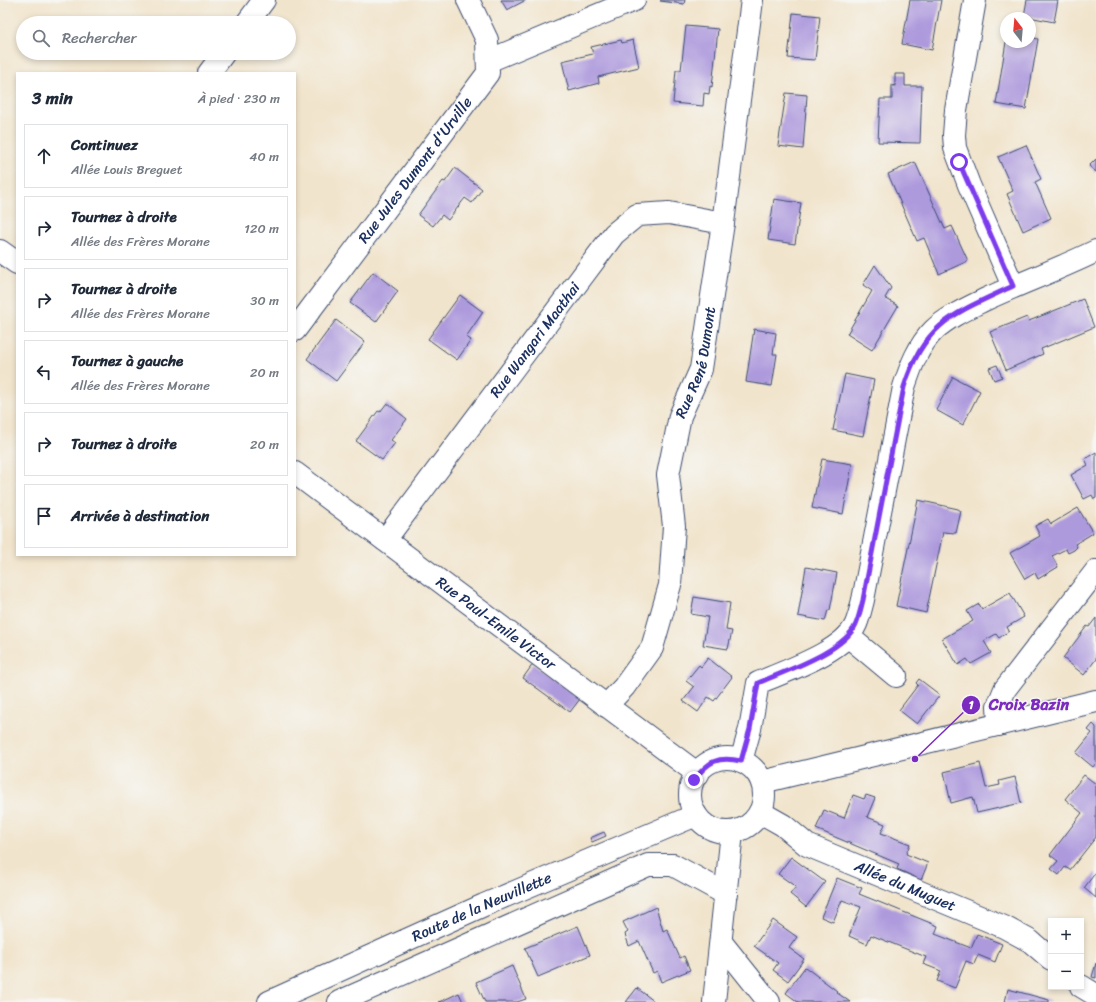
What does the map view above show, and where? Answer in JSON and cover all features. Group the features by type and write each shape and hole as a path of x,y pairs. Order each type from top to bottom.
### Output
{"street":[{"path":"251,16 264,0"},
{"name":"Rue Jules Dumont d'Urville","path":"296,329 488,73 487,40 468,0"},
{"path":"488,61 634,0"},
{"name":"Rue René Dumont","path":"606,706 624,687 652,648 670,585 674,526 668,475 680,416 701,369 723,223 752,0"},
{"path":"975,0 956,110 954,135 956,148 968,185 1013,286"},
{"path":"210,72 219,60"},
{"name":"Rue Wangari Maathai","path":"385,540 614,234 637,215 669,213 723,223"},
{"path":"0,251 16,263"},
{"path":"741,761 750,729 758,683 814,658 834,647 848,636 856,625 863,600 904,387 911,365 921,347 933,331 962,311 1013,286 1096,251"},
{"name":"Rue Paul-Emile Victor","path":"296,473 698,774"},
{"path":"999,725 998,706 1005,689 1096,571"},
{"path":"848,636 896,676"},
{"path":"762,782 1096,701"},
{"path":"727,758 741,761 754,769 762,782 764,798 760,812 749,825 732,832 718,831 705,825 696,815 691,804 690,792 694,780 698,774 713,761 727,758"},
{"name":"Allée du Muguet","path":"760,812 783,825 807,845 1004,928 1030,941 1048,957"},
{"name":"Route de la Neuvillette","path":"269,1002 469,912 696,815"},
{"path":"714,1002 732,832"},
{"name":"Route de la Neuvillette","path":"339,1002 648,865 673,865 726,894"},
{"path":"721,942 769,1002"},
{"path":"1084,988 1096,995"}],"building":[{"path":"501,0 526,0 507,10"},
{"path":"685,0 684,4 660,1"},
{"path":"910,0 941,0 932,50 902,44"},
{"path":"1027,0 1058,0 1054,22 1036,18 1036,12 1025,12"},
{"path":"793,13 820,16 815,60 788,58"},
{"path":"686,26 718,29 712,87 710,86 709,94 704,93 703,106 673,103 676,70 681,70"},
{"path":"1036,38 1038,39 1026,109 996,104 1005,48 1036,48"},
{"path":"621,40 622,43 633,40 639,67 598,77 599,83 569,91 562,61 593,54 591,47"},
{"path":"895,74 905,74 905,86 922,86 920,143 878,142 880,99 892,99 892,85 895,86"},
{"path":"786,93 807,95 803,149 778,146"},
{"path":"1026,145 1041,179 1035,182 1051,218 1023,231 1007,194 1013,191 998,157"},
{"path":"1096,159 1096,172 1089,166"},
{"path":"915,162 945,229 952,226 968,261 939,274 924,238 917,241 888,174"},
{"path":"455,168 482,189 472,203 465,198 448,220 442,215 433,226 418,215 443,181 445,182"},
{"path":"774,199 801,203 795,244 768,240"},
{"path":"875,265 891,288 885,298 898,306 872,350 847,334 872,291 863,285"},
{"path":"373,272 398,291 376,322 350,303"},
{"path":"460,295 483,312 466,337 471,340 457,360 428,339"},
{"path":"1083,299 1094,327 1041,349 1043,354 1006,370 990,332 1027,317 1029,321"},
{"path":"336,320 365,342 336,381 307,359"},
{"path":"754,329 776,333 773,354 777,354 772,386 746,382"},
{"path":"997,365 1002,377 994,380 989,368"},
{"path":"845,374 874,380 863,436 833,430"},
{"path":"953,377 980,391 963,425 936,410"},
{"path":"387,403 407,419 391,440 395,443 382,460 356,441 378,411 380,412"},
{"path":"1096,452 1096,498 1094,499 1092,495 1084,499 1071,475 1088,465 1085,459"},
{"path":"822,459 852,464 843,514 812,508"},
{"path":"918,500 961,511 956,533 943,532 926,613 896,606"},
{"path":"1078,508 1093,533 1075,544 1077,547 1074,550 1068,553 1066,549 1052,556 1058,567 1038,579 1035,573 1025,579 1010,553 1040,536 1035,526 1048,519 1051,524"},
{"path":"806,567 837,573 830,610 828,610 825,621 798,616"},
{"path":"1010,593 1024,617 1007,627 1009,631 999,638 996,634 984,641 991,653 971,664 967,659 958,665 942,639 973,621 967,611 979,604 982,609"},
{"path":"694,597 730,603 726,630 732,631 728,649 703,645 708,617 691,614"},
{"path":"1096,618 1096,659 1084,675 1063,658 1087,626 1089,627"},
{"path":"708,658 732,677 714,701 708,697 698,712 683,701 694,687 686,681 699,665 701,667"},
{"path":"533,664 580,699 570,712 523,678"},
{"path":"919,679 940,695 917,724 899,710 918,685 916,683"},
{"path":"1093,724 1096,727 1096,763 1093,767 1076,753 1092,733 1088,730"},
{"path":"980,763 986,788 1000,785 999,781 1015,777 1021,803 977,813 973,797 951,803 944,772"},
{"path":"1084,775 1096,784 1096,837 1070,870 1065,867 1059,875 1051,869 1058,861 1050,855 1082,813 1065,799"},
{"path":"853,795 864,799 866,795 875,798 867,817 885,824 881,833 910,844 906,854 928,863 921,880 897,869 899,864 816,829 824,810 844,818"},
{"path":"604,832 606,836 592,842 590,838"},
{"path":"791,857 825,882 806,907 790,894 796,887 778,874"},
{"path":"1096,872 1096,898 1084,888"},
{"path":"837,878 862,888 859,894 938,926 935,934 971,948 977,934 1002,944 995,962 978,955 974,964 966,961 955,988 937,981 941,971 923,964 926,957 871,935 867,944 849,936 861,907 842,900 833,922 821,917"},
{"path":"656,907 663,931 667,929 680,958 684,956 690,970 661,982 657,971 653,973 639,941 629,946 625,934 628,932 623,922"},
{"path":"773,920 797,937 789,948 804,959 788,981 773,970 778,963 754,946"},
{"path":"578,926 590,955 538,977 525,948"},
{"path":"1096,963 1096,978 1092,977"},
{"path":"512,966 526,999 517,1002 485,1002 476,982"},
{"path":"805,967 850,1002 798,1002 786,993"},
{"path":"637,988 655,1002 626,1002"},
{"path":"1008,989 1049,1000 1049,1002 1005,1002"},
{"path":"459,993 463,1002 438,1002 444,1000"}],"place":[{"name":"Croix Bazin","path":"915,759"}],"route":[{"path":"694,780 702,769 713,761 727,758 741,761 750,729 758,683 814,658 834,647 848,636 856,625 863,600 904,387 911,365 921,347 933,331 944,322 962,311 1013,286 959,162"}]}
